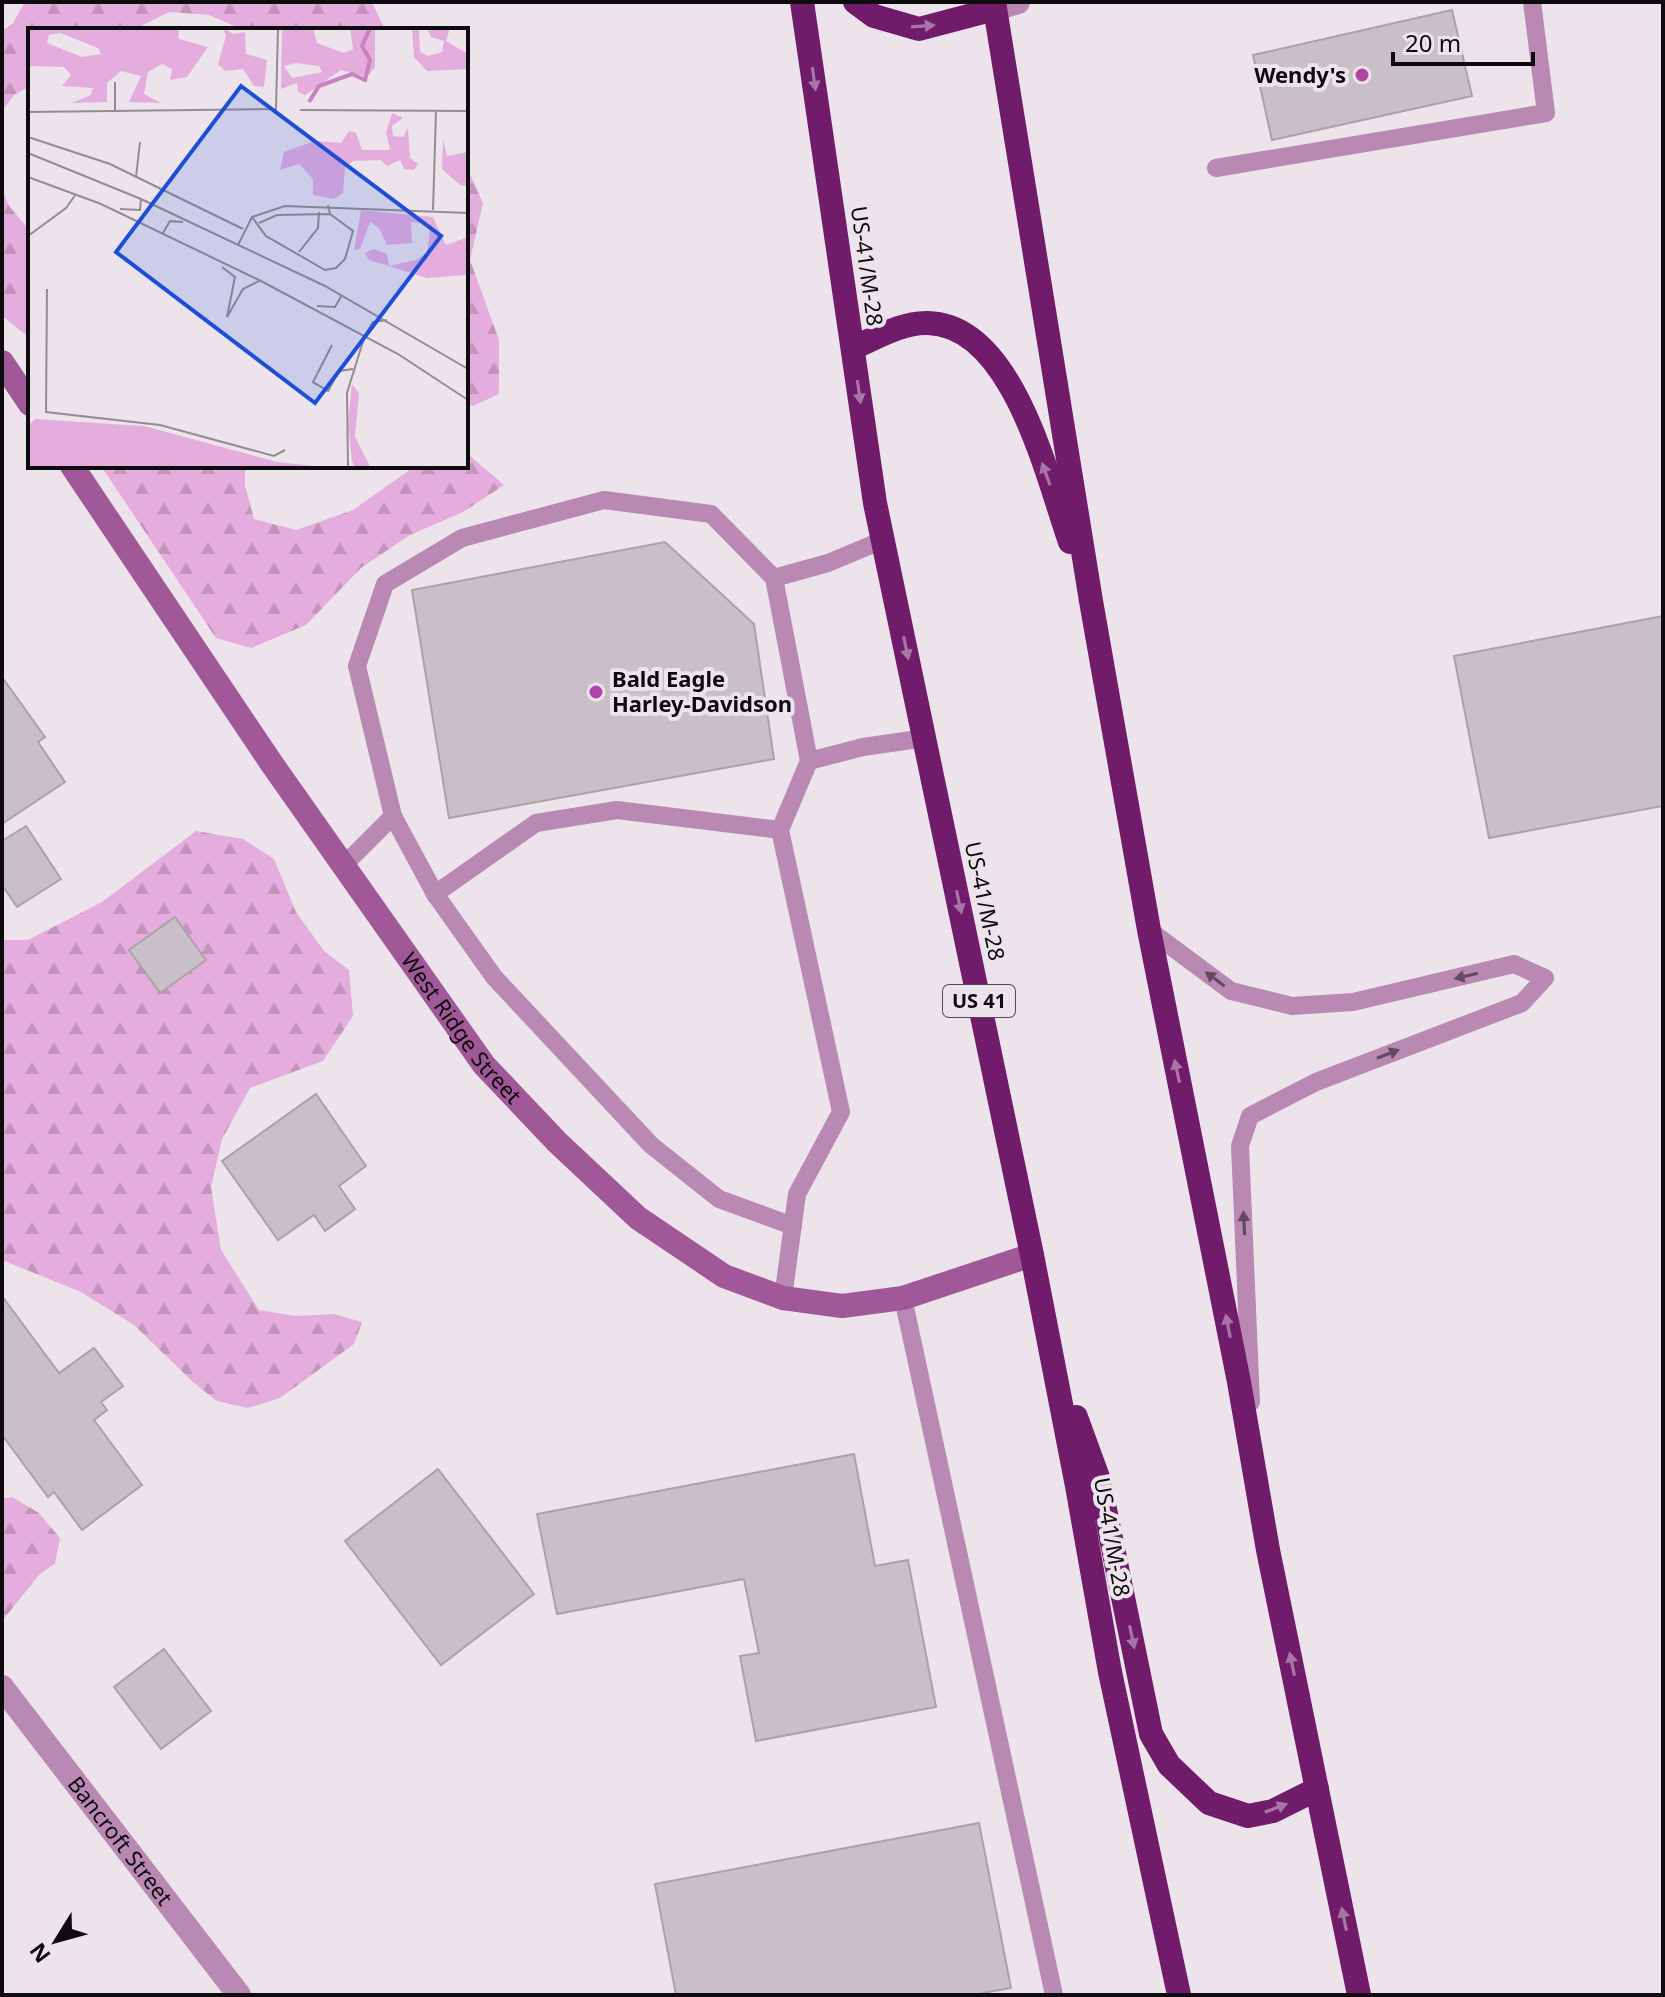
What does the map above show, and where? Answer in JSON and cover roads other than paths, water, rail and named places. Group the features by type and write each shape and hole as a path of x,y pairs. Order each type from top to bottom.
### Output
{"highway":[{"name":"US-41/M-28","path":"802,2 883,540 1032,1255 1110,1672 1179,1995"},
{"path":"855,2 874,16 919,29 1002,4 1091,601 1149,930 1359,1995"},
{"path":"853,348 905,326 930,323 965,334 990,353 1009,380 1030,430 1091,601"},
{"path":"1049,1348 1099,1480 1151,1734 1169,1765 1209,1803 1248,1816 1273,1811 1317,1789"}],"street":[{"path":"2,362 28,401"},
{"name":"West Ridge Street","path":"73,468 272,764 484,1065 557,1142 638,1218 683,1252 724,1276 783,1298 842,1306 903,1298 1032,1255"},
{"name":"Bancroft Street","path":"2,1687 239,1995"}],"lane":[{"path":"1216,168 1546,113 1532,2"},
{"path":"783,1298 793,1226 797,1194 841,1112 780,830 809,761 774,578 711,514 604,500 462,538 385,584 357,666 393,816 435,894 494,977 651,1145 719,1199 793,1226"},
{"path":"774,578 828,563 883,540"},
{"path":"809,761 863,747 925,738"},
{"path":"435,894 536,823 617,810 780,830"},
{"path":"343,866 393,816"},
{"path":"1149,930 1231,991 1292,1006 1353,1002 1514,964 1545,978 1522,1003 1316,1082 1250,1116 1240,1146 1254,1468"},
{"path":"903,1298 1054,1995"}],"place":[{"name":"Wendy's","path":"1362,75"},
{"name":"Bald Eagle Harley-Davidson","path":"596,692"}]}
